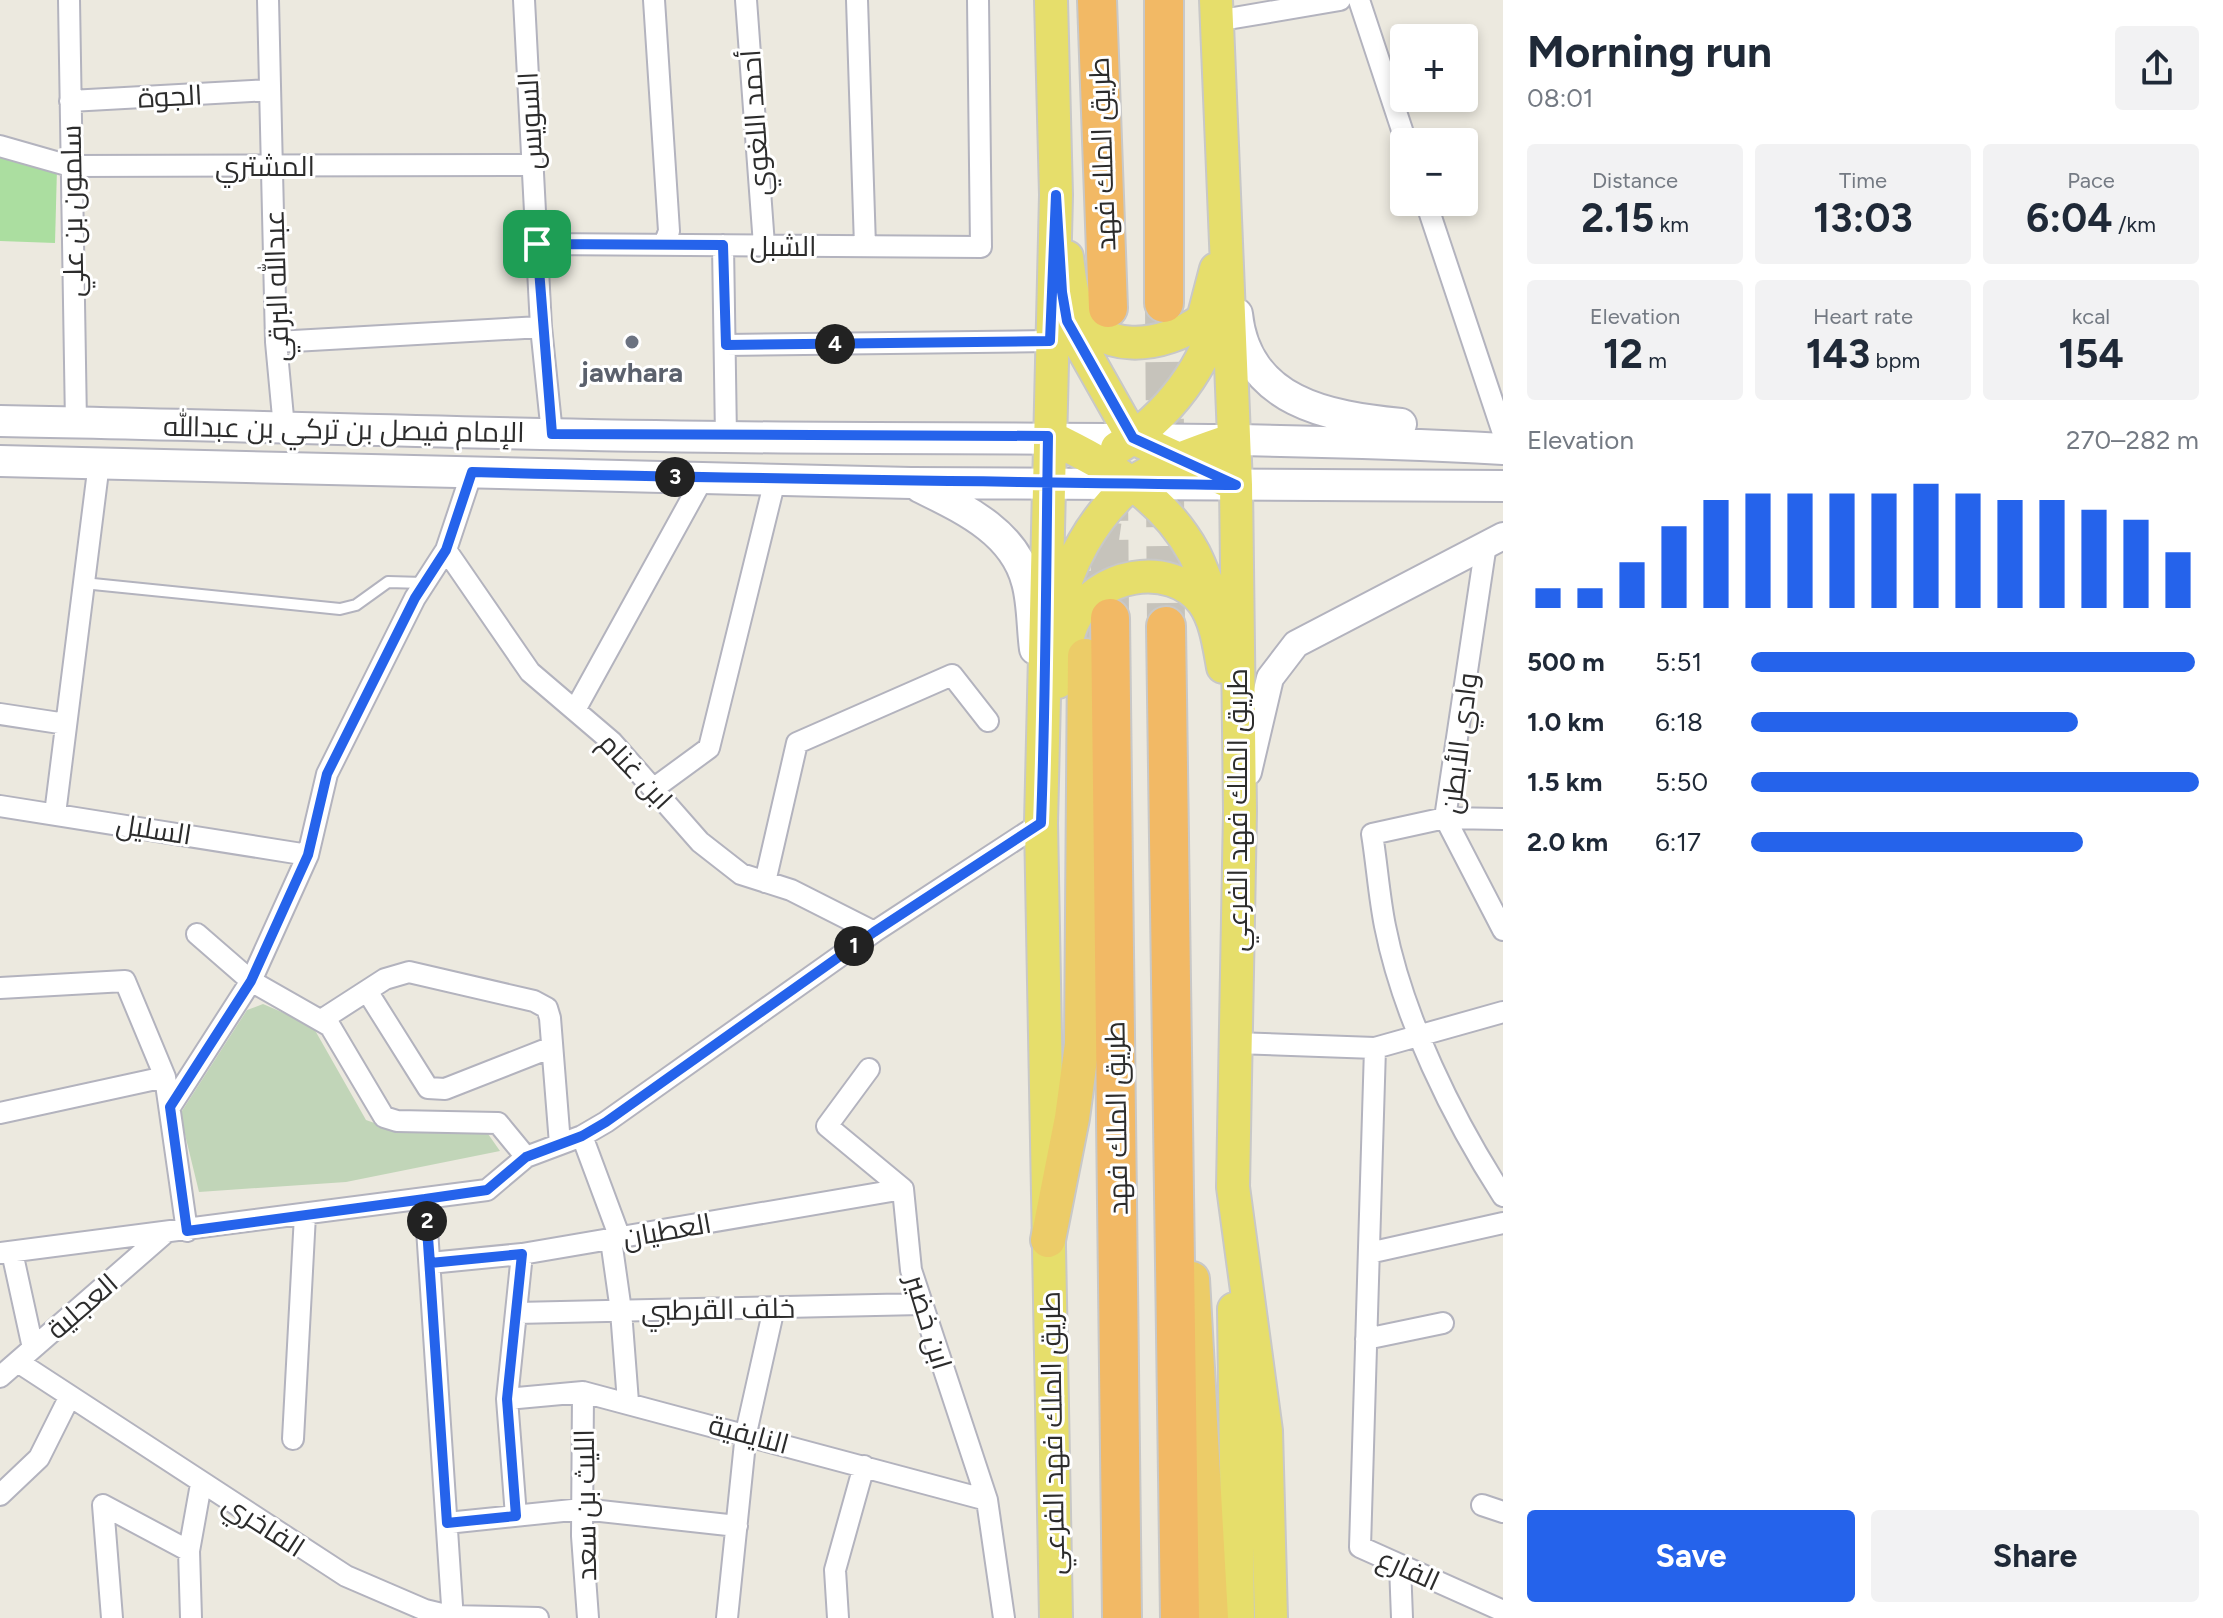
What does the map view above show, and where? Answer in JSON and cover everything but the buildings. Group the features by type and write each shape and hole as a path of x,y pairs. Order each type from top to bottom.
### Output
{"highway":[{"name":"طريق الملك فهد","path":"1097,0 1108,308"},
{"name":"طريق الملك فهد","path":"1164,0 1164,303"},
{"name":"طريق الملك فهد","path":"1110,618 1122,1618"},
{"name":"طريق الملك فهد","path":"1166,626 1180,1618"},
{"path":"1048,1240 1072,1118 1082,1044 1085,656"},
{"path":"1169,956 1205,1483 1211,1618"}],"main road":[{"name":"طريق الملك فهد الفرعي","path":"1051,0 1056,195 1050,341 1041,823 1056,1618"},
{"name":"طريق الملك فهد الفرعي","path":"1216,10 1227,207 1232,440 1236,485 1240,811 1233,1187 1266,1431 1271,1618"},
{"path":"1056,195 1075,301 1081,313 1116,341 1142,345 1172,339 1203,319 1211,299 1227,207"},
{"path":"1056,195 1062,292 1067,321 1133,438 1236,485"},
{"path":"1227,207 1239,331 1252,366 1280,390 1310,409 1362,421 1503,434"},
{"path":"1047,484 1097,460 1133,438 1180,391 1204,360 1219,307 1227,207"},
{"name":"الإمام فيصل بن تركي بن عبدالله","path":"0,421 726,437 1048,436 1343,440 1503,449"},
{"path":"1048,436 1097,460 1161,506 1194,553 1221,620 1238,734"},
{"path":"1045,735 1062,587 1077,552 1131,483 1232,440"},
{"name":"الإمام فيصل بن تركي بن عبدالله","path":"0,461 911,483 1503,486"},
{"path":"911,483 968,510 996,531 1016,557 1027,581 1045,735"},
{"path":"1045,735 1073,621 1089,598 1113,582 1148,577 1180,584 1205,604 1214,624 1238,734"},
{"path":"1233,1187 1238,1618"},
{"path":"1053,1454 1079,1618"}],"street":[{"name":"سلمون بن علي","path":"69,0 76,423"},
{"name":"عبدالله البرقي","path":"268,0 276,342 284,428"},
{"name":"السويس","path":"524,0 541,327 552,434"},
{"path":"654,0 669,231 664,245"},
{"name":"أحمد اللغوي","path":"746,0 764,245"},
{"path":"857,0 865,246"},
{"name":"الشبل","path":"537,244 981,247 978,0"},
{"path":"1216,10 1340,0"},
{"path":"1359,0 1401,128"},
{"name":"الجوة","path":"70,101 270,90"},
{"name":"المشتري","path":"0,146 70,166 533,165"},
{"path":"1431,216 1503,434"},
{"path":"723,245 726,437"},
{"path":"276,342 541,327"},
{"path":"726,345 1050,341"},
{"path":"55,814 99,463"},
{"path":"170,1107 251,981 308,855 327,774 425,583 446,550 472,472"},
{"path":"575,710 703,478"},
{"path":"653,789 709,748 775,480"},
{"path":"1240,811 1266,691 1281,660 1296,644 1495,540"},
{"name":"وادي الأبطن","path":"1495,540 1445,818 1503,930"},
{"name":"ابن غنام","path":"446,550 530,672 612,742 700,842 741,874 791,890 874,932"},
{"path":"765,882 797,743 952,675 988,721"},
{"path":"0,714 66,724"},
{"name":"السليل","path":"0,806 308,855"},
{"path":"1503,819 1445,818 1372,834 1386,928 1419,1035 1469,1143 1503,1196"},
{"path":"26,1355 6,1252 487,1190 526,1157 582,1136 874,932 1041,823"},
{"path":"197,934 251,981 323,1019 384,1117 397,1121 498,1123 526,1157"},
{"path":"323,1019 396,973 409,972 534,1001 547,1008 560,1144"},
{"path":"0,989 125,981 165,1077 187,1231"},
{"path":"367,991 428,1088 445,1089 552,1047"},
{"path":"1235,1043 1375,1048 1503,1012"},
{"path":"1375,1048 1366,1339 1443,1323"},
{"path":"869,1069 827,1126 903,1189"},
{"path":"0,1113 165,1077"},
{"name":"الليث بن سعد","path":"582,1136 616,1239 628,1402"},
{"name":"العطيان","path":"430,1263 522,1254 903,1189"},
{"name":"ابن خضير","path":"903,1189 911,1270 987,1500 1004,1618"},
{"path":"425,1199 447,1523 450,1617"},
{"path":"293,1439 305,1215"},
{"path":"1369,1253 1503,1223"},
{"name":"العجلية","path":"0,1377 164,1234"},
{"path":"516,1516 507,1399 522,1254"},
{"name":"خلف القرطبي","path":"516,1313 921,1304"},
{"path":"727,1618 746,1433 774,1308"},
{"name":"الفارع","path":"1366,1339 1360,1547 1503,1611"},
{"name":"الفاخري","path":"26,1355 70,1396 346,1576 425,1610 450,1617 538,1618"},
{"name":"الليث بن سعد","path":"583,1392 582,1509 588,1618"},
{"name":"النايفية","path":"507,1399 583,1392 746,1433 987,1500"},
{"path":"0,1495 39,1458 70,1396"},
{"path":"838,1618 835,1570 864,1466"},
{"path":"191,1618 189,1551 201,1484"},
{"path":"112,1618 103,1505 189,1551"},
{"path":"1482,1505 1503,1512"},
{"path":"447,1523 582,1509 737,1526"},
{"path":"1400,1565 1402,1618"}],"lane":[{"path":"83,583 340,609 356,605 388,582 425,583"}],"green space":[{"path":"0,156 57,168 55,243 0,241"},
{"path":"263,1004 312,1025 366,1120 394,1130 486,1131 500,1151 346,1182 199,1192 180,1114 247,1010"}],"tunnel":[{"path":"1164,305 1165,435"},
{"path":"1109,483 1110,618"},
{"path":"1165,489 1166,626"},
{"path":"1085,656 1108,498"}],"place":[{"name":"jawhara","path":"632,342"}],"route":[{"path":"537,244 541,327 552,434 1048,436 1047,484 1045,735 1041,823 874,932 606,1122 582,1136 526,1157 487,1190 425,1199 447,1523 516,1516 507,1399 522,1254 430,1263 425,1199 187,1231 170,1107 251,981 308,855 327,774 415,598 446,550 472,472 911,483 1047,484 1131,483 1236,485 1133,438 1099,383 1067,321 1062,292 1056,195 1050,341 726,345 723,245 537,244"}]}
